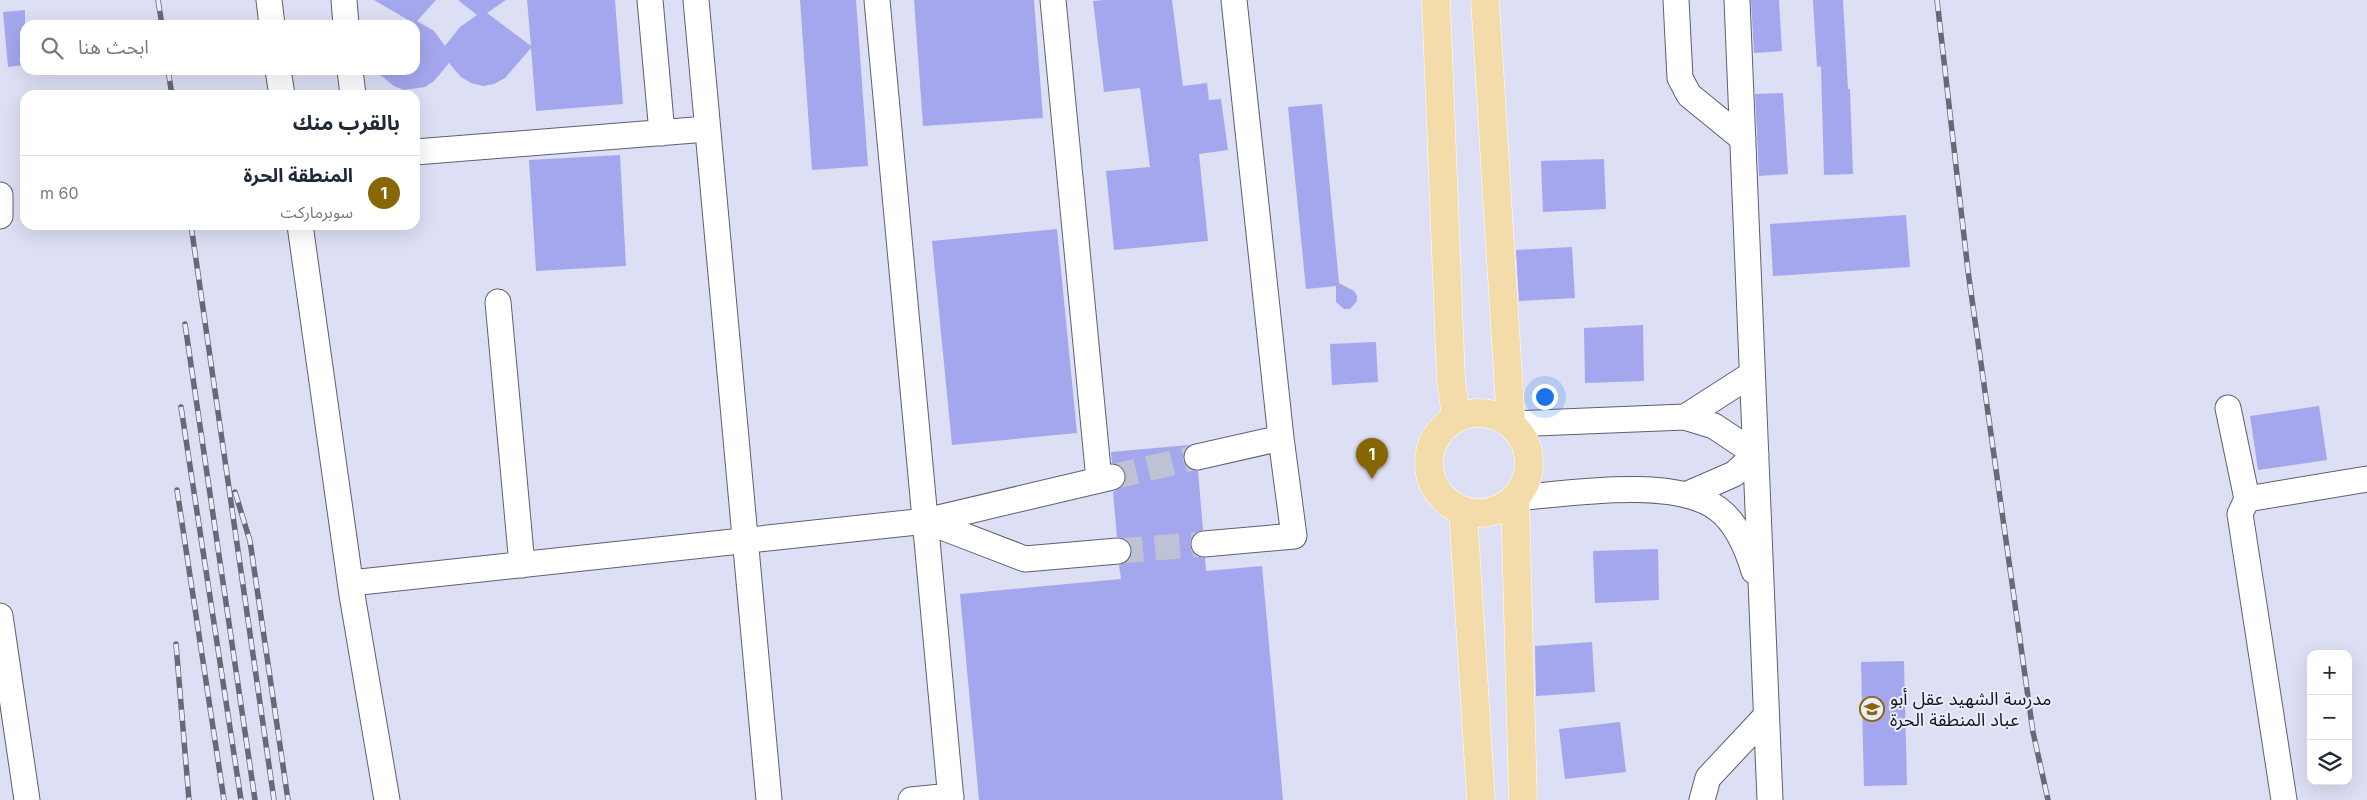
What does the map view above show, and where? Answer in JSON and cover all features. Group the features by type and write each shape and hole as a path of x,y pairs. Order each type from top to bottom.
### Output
{"main road":[{"path":"1436,0 1451,380 1456,418"},
{"path":"1485,0 1511,424"},
{"path":"1475,413 1494,415 1511,424 1524,439 1529,454 1529,470 1524,485 1515,498 1500,509 1482,513 1463,510 1448,502 1437,490 1430,475 1429,458 1433,442 1442,428 1456,418 1475,413"},
{"path":"1515,498 1523,800"},
{"path":"1463,510 1481,800"}],"street":[{"path":"268,0 271,20"},
{"path":"344,0 346,20"},
{"path":"650,0 662,133"},
{"path":"696,0 769,800"},
{"path":"877,0 951,798 911,800"},
{"path":"351,583 926,521 1106,479 1053,0"},
{"path":"1204,544 1294,536 1281,438 1234,0"},
{"path":"1676,0 1680,78 1689,95 1743,139"},
{"path":"1737,0 1770,800"},
{"path":"279,75 281,90"},
{"path":"351,75 352,90"},
{"path":"420,152 707,129"},
{"path":"0,195 0,216"},
{"path":"301,230 351,583 387,800"},
{"path":"498,302 522,565"},
{"path":"1685,417 1752,374"},
{"path":"2228,408 2247,499 2240,514 2284,800"},
{"path":"1511,424 1685,417 1714,426 1756,454"},
{"path":"1197,457 1281,438"},
{"path":"1688,494 1734,474 1756,454"},
{"path":"2247,499 2367,478"},
{"path":"1515,498 1650,488 1688,494 1718,508 1737,530 1750,558 1761,596"},
{"path":"926,521 1025,559 1118,551"},
{"path":"0,616 27,800"},
{"path":"1702,800 1708,778 1766,716"}],"building":[{"path":"374,0 436,0 418,20 408,20"},
{"path":"458,0 506,0 487,13 531,46 527,0 615,0 623,104 536,111 531,48 505,78 494,84 483,86 471,83 461,77 449,63 434,81 425,87 404,90 394,86 380,75 420,75 420,23 434,31 445,46 460,27 477,15"},
{"path":"800,0 856,0 868,166 812,170"},
{"path":"914,0 1034,0 1043,118 923,126"},
{"path":"1172,0 1183,86 1207,83 1209,100 1221,99 1228,150 1199,154 1208,241 1114,250 1106,171 1150,167 1140,88 1104,92 1093,1"},
{"path":"1751,0 1779,0 1782,51 1754,53"},
{"path":"1813,0 1843,0 1848,89 1850,89 1853,174 1824,175 1821,66 1817,67"},
{"path":"25,10 25,20 20,20 20,66 8,67 3,12"},
{"path":"1783,93 1788,174 1759,176 1755,94"},
{"path":"1322,104 1339,283 1354,291 1357,296 1357,301 1350,309 1344,309 1336,302 1336,286 1306,289 1288,107"},
{"path":"620,155 626,266 536,271 529,160"},
{"path":"1604,159 1606,209 1543,212 1541,161"},
{"path":"1906,215 1910,267 1773,276 1770,224"},
{"path":"1057,229 1077,433 952,445 932,241"},
{"path":"1572,247 1575,298 1519,301 1516,250"},
{"path":"1643,325 1644,381 1585,383 1584,328"},
{"path":"1376,342 1378,382 1332,385 1330,344"},
{"path":"2319,406 2327,460 2258,470 2250,416"},
{"path":"1189,445 1183,452 1183,460 1187,467 1198,471 1203,530 1196,532 1191,538 1192,552 1198,557 1205,558 1206,571 1262,566 1283,800 979,800 960,594 1121,579 1119,565 1131,558 1132,550 1129,542 1124,538 1117,537 1113,492 1122,487 1126,482 1126,474 1122,467 1112,463 1111,452"},
{"path":"1658,549 1659,600 1595,603 1593,551"},
{"path":"1592,642 1595,692 1536,696 1535,646"},
{"path":"1904,661 1907,785 1864,786 1861,662"},
{"path":"1620,722 1626,772 1565,779 1559,729"}],"tunnel":[{"path":"1112,477 1197,457"},
{"path":"1118,551 1204,544"}],"railway":[{"path":"158,0 161,20"},
{"path":"1937,0 1968,271 2033,732 2048,800"},
{"path":"169,75 171,90"},
{"path":"192,230 274,800"},
{"path":"185,324 255,800"},
{"path":"181,407 241,800"},
{"path":"177,490 224,800"},
{"path":"235,492 250,541 288,800"},
{"path":"176,644 189,800"}],"place":[{"name":"المنطقة الحرة","path":"1372,479"},
{"name":"مدرسة الشهيد عقل أبو عباد المنطقة الحرة","path":"1872,709"}]}
